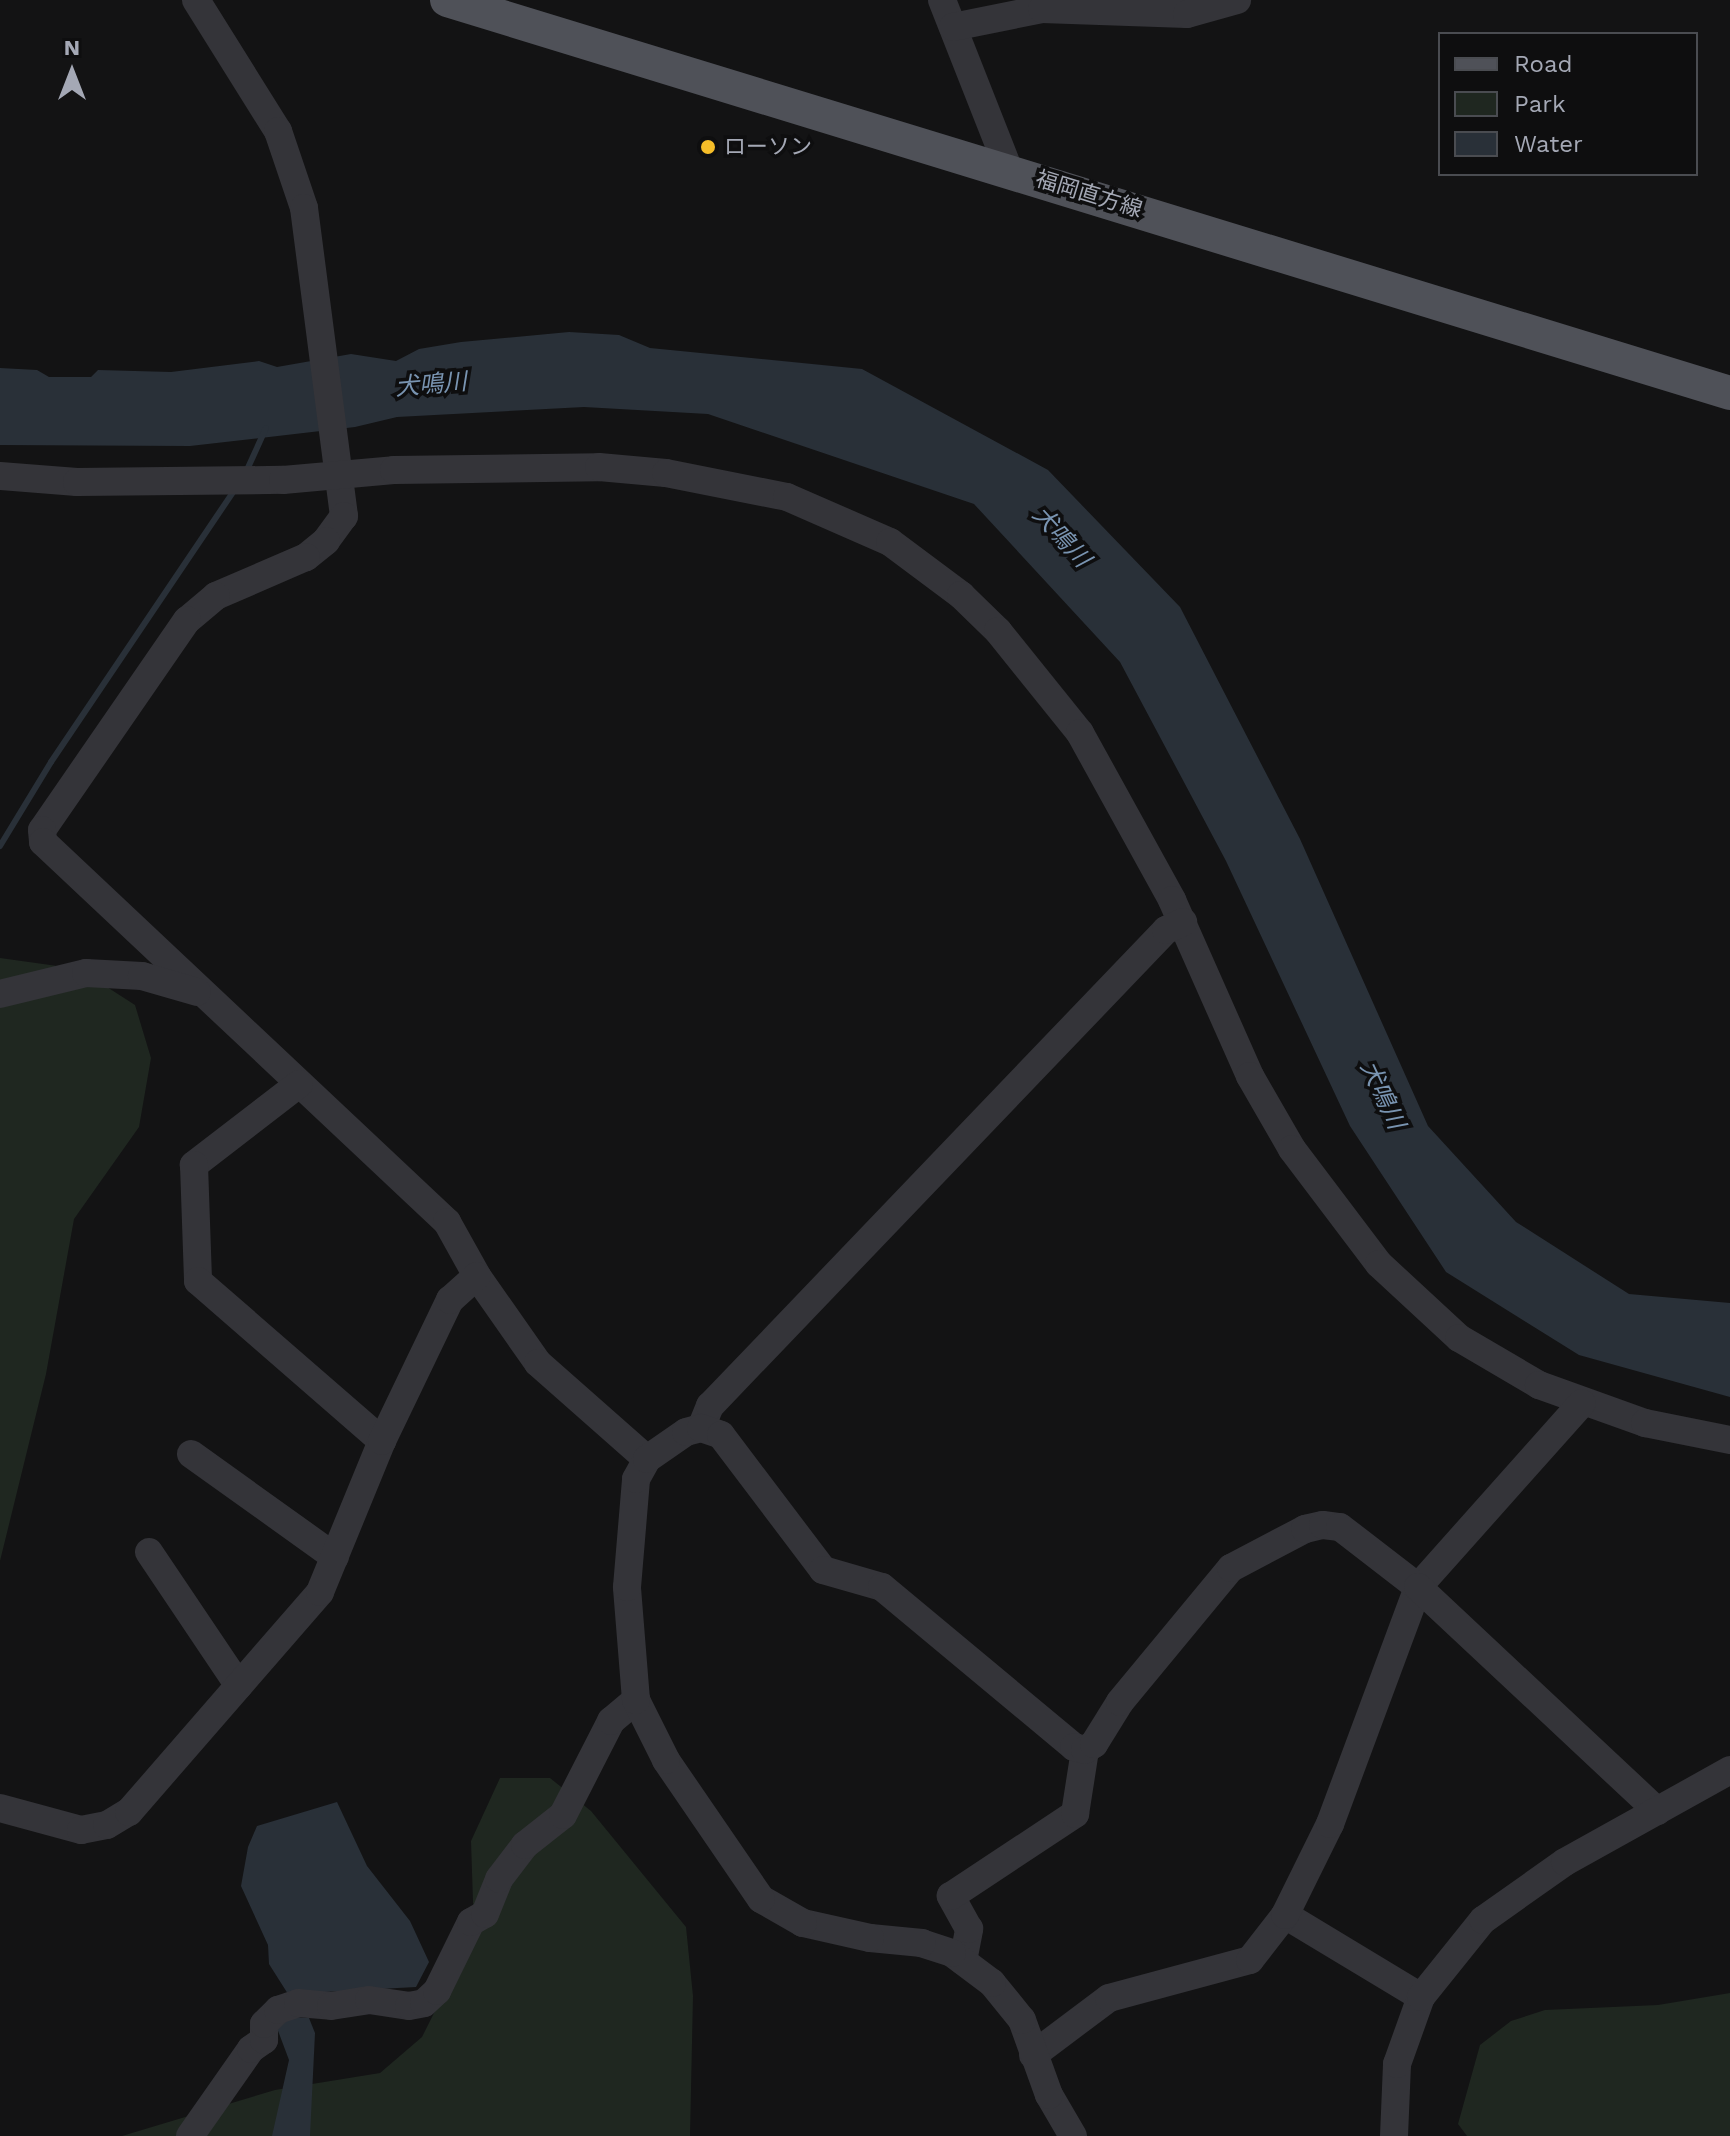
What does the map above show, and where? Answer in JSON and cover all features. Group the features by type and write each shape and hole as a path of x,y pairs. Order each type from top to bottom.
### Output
{"main road":[{"name":"福岡直方線","path":"447,0 1730,393"}],"street":[{"path":"196,0 278,131 304,208 344,516 326,541 281,569 216,596 187,620 42,830 43,842 447,1222 477,1276 538,1363 647,1459"},
{"path":"942,0 1009,170"},
{"path":"953,27 1042,9 1187,14 1237,0"},
{"path":"0,476 77,482 340,477 519,465 666,473 787,497 890,542 961,595 1057,702 1122,801 1183,922 1250,1076 1335,1212 1406,1292 1459,1338 1525,1378 1582,1403 1695,1436 1730,1440"},
{"path":"701,1428 710,1406 1166,930 1183,922"},
{"path":"0,994 86,973 142,976 205,994"},
{"path":"299,1084 194,1165 198,1281 382,1441"},
{"path":"0,1808 81,1830 107,1825 129,1812 320,1592 382,1441 450,1300 477,1276"},
{"path":"1033,2055 1109,1998 1250,1960 1285,1915 1330,1824 1418,1587 1582,1403"},
{"path":"1073,2136 1033,2055 1022,2020 992,1983 963,1961 922,1943 870,1938 803,1923 761,1899 666,1760 636,1700 627,1587 636,1479 647,1459 686,1432 701,1428 721,1435 823,1570 882,1587 1065,1743 1085,1750"},
{"path":"191,1454 335,1557"},
{"path":"963,1961 969,1929 951,1896 1075,1814 1085,1750 1231,1568 1305,1529 1340,1527 1418,1587 1657,1811"},
{"path":"149,1552 239,1686"},
{"path":"190,2136 251,2049 264,2040 264,2024 278,2010 298,2003 331,2006 369,2000 409,2006 424,2003 437,1991 471,1922 485,1914 499,1879 525,1845 563,1815 611,1721 636,1700"},
{"path":"1394,2136 1397,2064 1421,1997 1483,1920 1508,1898 1730,1770"},
{"path":"1285,1915 1421,1997"}],"green space":[{"path":"0,958 79,969 135,1005 151,1058 139,1127 74,1219 46,1374 0,1561"},
{"path":"500,1778 550,1778 591,1811 686,1927 693,1996 690,2136 122,2136 275,2090 380,2073 422,2037 474,1933 471,1841"},
{"path":"1730,1993 1730,2136 1467,2136 1458,2124 1480,2045 1511,2021 1545,2010 1658,2005"}],"water":[{"name":"犬鳴川","path":"569,332 619,335 650,348 862,369 1048,470 1180,607 1300,839 1428,1126 1516,1222 1629,1294 1730,1303 1730,1397 1579,1355 1446,1272 1350,1126 1226,861 1120,662 974,504 708,414 584,407 397,417 355,427 190,446 0,445 0,368 37,370 49,377 91,377 98,370 171,372 259,361 277,367 351,354 396,361 419,349"},
{"path":"337,1802 367,1866 410,1921 429,1962 416,1987 288,1994 269,1964 268,1945 241,1886 248,1847 257,1826"},
{"path":"288,2017 309,2018 315,2033 310,2136 272,2136 289,2060 277,2028"}],"waterway":[{"path":"246,472 266,428"},
{"path":"0,846 51,762 236,488"}],"place":[{"name":"ローソン","path":"708,147"}]}
